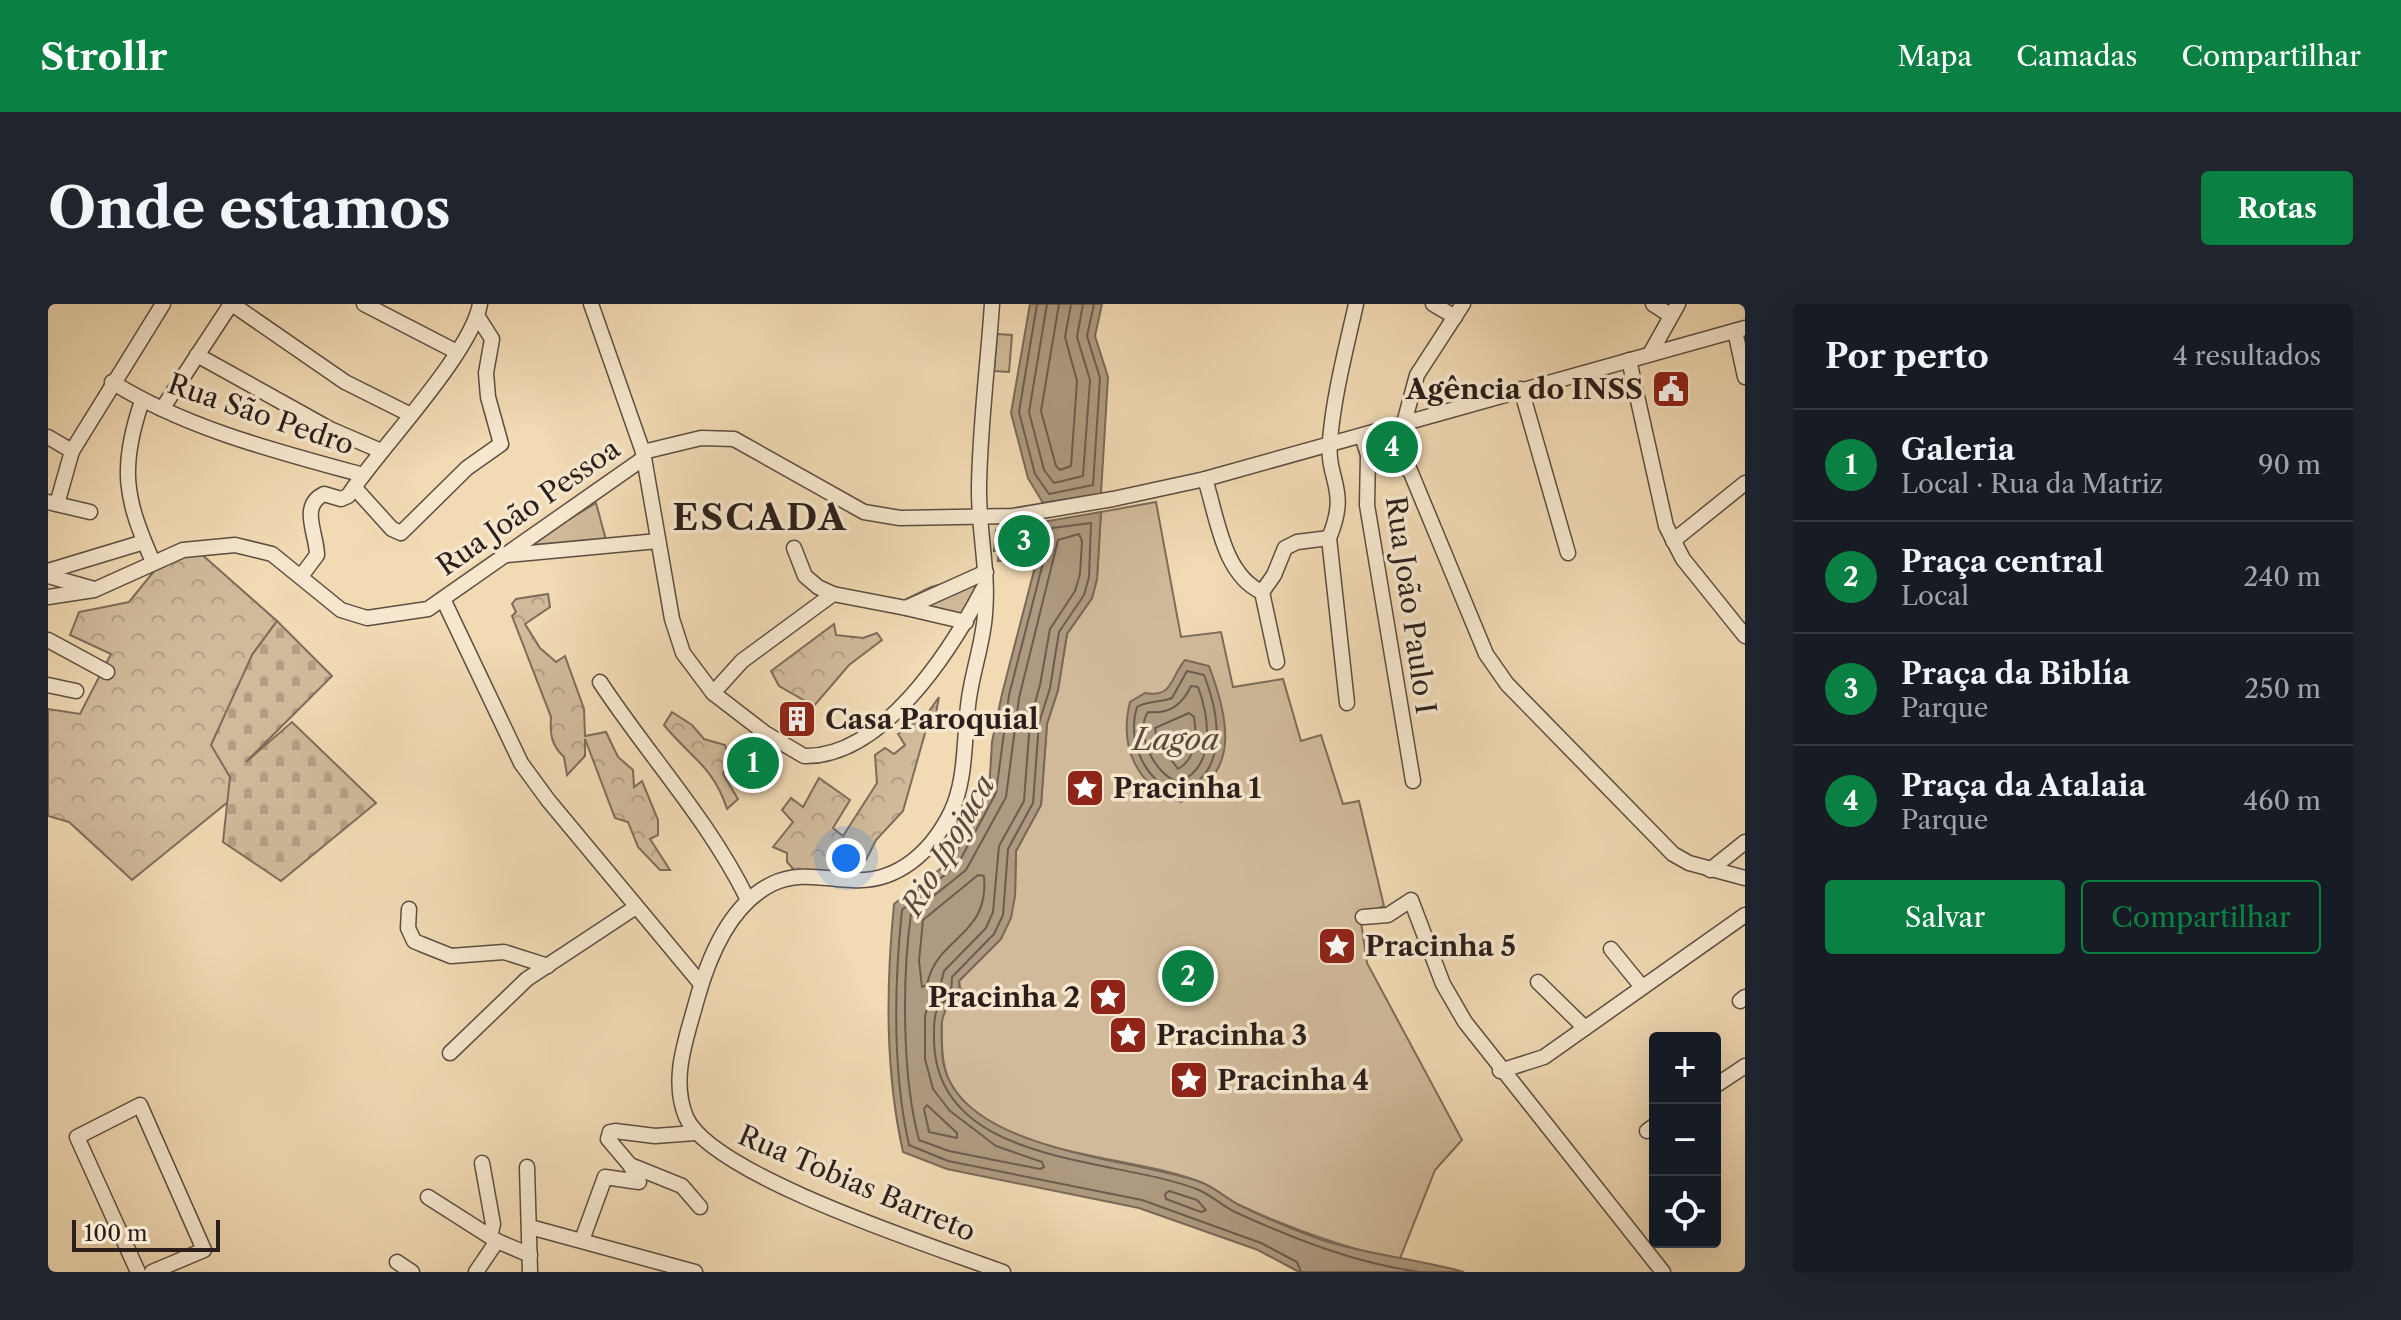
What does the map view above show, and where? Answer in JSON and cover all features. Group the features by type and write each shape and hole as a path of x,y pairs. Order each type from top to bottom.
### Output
{"street":[{"path":"90,512 52,503 72,451 163,304"},
{"path":"162,409 232,304 345,382 409,414"},
{"path":"364,304 457,352"},
{"path":"591,304 643,455 678,641 688,664 713,693 765,733 804,756 834,751 878,724 939,667 966,622 986,578"},
{"path":"582,1240 605,1177 639,1182 630,1165 608,1139 612,1131 655,1136 695,1133 682,1103 680,1069 701,984 723,936 747,898 773,883 800,875 856,881 887,876 910,863 932,843 953,808 962,766 970,686 984,629 986,578 980,519 992,304"},
{"path":"1347,703 1329,538 1340,497 1329,445 1356,304"},
{"path":"1433,304 1459,310 1417,375 1398,425 1407,469 1493,666 1659,842 1689,863 1745,878"},
{"path":"1650,354 1674,310 1653,304"},
{"path":"302,575 317,555 310,513 312,503 324,494 344,499 457,352 479,311"},
{"path":"358,481 395,532 405,530 467,468 501,444 488,397 486,373 492,345 479,311"},
{"path":"1740,329 1745,377"},
{"name":"Rua João Pessoa","path":"48,597 94,590 153,562 198,546 235,545 272,554 302,575 341,610 367,618 428,609 643,455 692,439 734,439 864,512 900,518 980,519 1113,499 1205,479 1740,329"},
{"path":"197,355 330,429 381,451"},
{"path":"1629,360 1662,509 1673,541 1745,636"},
{"name":"Rua São Pedro","path":"112,382 142,401 358,481"},
{"path":"1521,389 1568,553"},
{"path":"142,401 127,468 132,515 153,562"},
{"path":"1364,435 1407,469"},
{"name":"Rua João Paulo I","path":"1364,435 1368,455 1367,505 1413,781"},
{"path":"48,437 72,451"},
{"path":"1205,479 1234,567 1242,581 1262,592"},
{"path":"1673,541 1745,483"},
{"path":"1277,662 1262,592 1274,575 1285,548 1297,542 1329,538"},
{"path":"505,555 658,541"},
{"path":"48,573 144,542"},
{"path":"794,548 805,576 833,594 966,622"},
{"path":"48,573 94,590"},
{"path":"906,608 986,578"},
{"path":"713,693 742,661 833,594"},
{"path":"443,599 510,742 533,781 701,984"},
{"path":"48,640 107,672"},
{"path":"600,682 636,737 709,831 747,898"},
{"path":"48,685 76,691"},
{"path":"1710,870 1745,842"},
{"path":"1363,917 1388,915 1411,900 1449,994 1500,1071 1534,1108 1663,1272"},
{"path":"450,1053 507,995 636,907"},
{"path":"409,909 408,928 414,941 421,944 451,956 504,952 548,966"},
{"path":"1500,1071 1544,1057 1745,915"},
{"path":"1611,949 1642,987"},
{"path":"1538,982 1585,1028"},
{"path":"1721,1082 1745,1066"},
{"path":"138,1272 77,1137 140,1105 204,1250 154,1272"},
{"name":"Rua Tobias Barreto","path":"695,1133 712,1148 752,1171 1003,1272"},
{"path":"476,1272 493,1239 482,1163"},
{"path":"630,1165 682,1186 700,1207"},
{"path":"527,1167 530,1272"},
{"path":"428,1197 493,1239 530,1255"},
{"path":"530,1227 695,1272"},
{"path":"633,1272 638,1256"},
{"path":"397,1262 412,1272"}],"green space":[{"path":"997,334 1012,335 1009,372 994,371"},
{"path":"1156,502 1181,637 1221,632 1233,687 1283,679 1301,741 1321,735 1343,804 1359,801 1384,906 1360,915 1367,963 1462,1140 1435,1170 1399,1261 1278,1222 1239,1205 1203,1183 1173,1173 1029,1140 997,1126 970,1107 947,1074 942,1050 942,1016 944,1010 962,998 959,981 1001,939 1015,896 1016,851 1041,805 1047,724 1058,690 1067,634 1092,598 1097,579 1101,512"},
{"path":"596,503 606,540 531,548 529,543"},
{"path":"1042,522 1037,559 998,561 999,551 994,551 996,530"},
{"path":"199,552 277,621 252,655 239,793 132,880 69,822 48,816 48,709 80,714 111,654 70,635 79,612 129,602 168,554"},
{"path":"973,576 976,594 964,621 890,607 931,587"},
{"path":"548,594 550,607 525,624 540,648 556,662 565,656 584,709 585,736 606,732 618,757 633,770 634,787 642,781 658,820 658,835 650,839 670,870 660,870 638,847 628,822 615,818 585,739 585,756 567,775 564,757 552,739 551,717 512,616 516,612 512,604 516,599"},
{"path":"277,621 332,676 246,762 292,722 376,803 281,881 223,842 230,777 211,745 252,655"},
{"path":"834,624 836,635 863,638 877,633 882,640 849,665 814,706 779,686 771,671"},
{"path":"939,697 936,713 929,719 903,811 876,840 866,860 851,863 852,875 795,871 787,862 787,853 773,847 793,822 782,810 791,798 803,807 819,778 850,800 833,828 843,836 877,783 875,755 885,748 894,754 905,745 898,734 927,714"},
{"path":"672,712 692,725 704,739 725,745 730,760 723,774 738,799 727,809 708,772 664,725"}],"water":[{"path":"1030,304 1102,304 1095,336 1108,377 1101,494 1043,503 1028,478 1011,413"},
{"path":"1101,512 1097,579 1092,598 1067,634 1058,690 1047,724 1041,805 1016,851 1011,918 1001,939 959,981 960,1003 948,1007 943,1016 942,1048 950,1082 972,1109 1005,1129 1045,1144 1200,1182 1247,1209 1322,1240 1464,1272 1299,1272 1258,1250 1139,1208 947,1169 903,1152 890,1060 890,966 894,904 952,860 989,791 992,742 1037,559 1042,522"},
{"name":"Lagoa","path":"1185,660 1209,666 1222,706 1225,743 1222,760 1214,776 1181,802 1152,786 1134,763 1129,749 1127,718 1130,702 1145,693 1166,690"}],"place":[{"name":"Agência do INSS","path":"1671,389"},
{"name":"Praça da Atalaia","path":"1392,447"},
{"name":"Praça da Biblía","path":"1024,541"},
{"name":"Casa Paroquial","path":"797,719"},
{"name":"Galeria","path":"753,763"},
{"name":"Pracinha 1","path":"1085,788"},
{"name":"Pracinha 5","path":"1337,946"},
{"name":"Praça central","path":"1188,976"},
{"name":"Pracinha 2","path":"1108,997"},
{"name":"Pracinha 3","path":"1128,1035"},
{"name":"Pracinha 4","path":"1189,1080"}],"district":[{"name":"ESCADA","path":"760,517"}],"water label":[{"name":"Rio Ipojuca","path":"948,845"}]}
